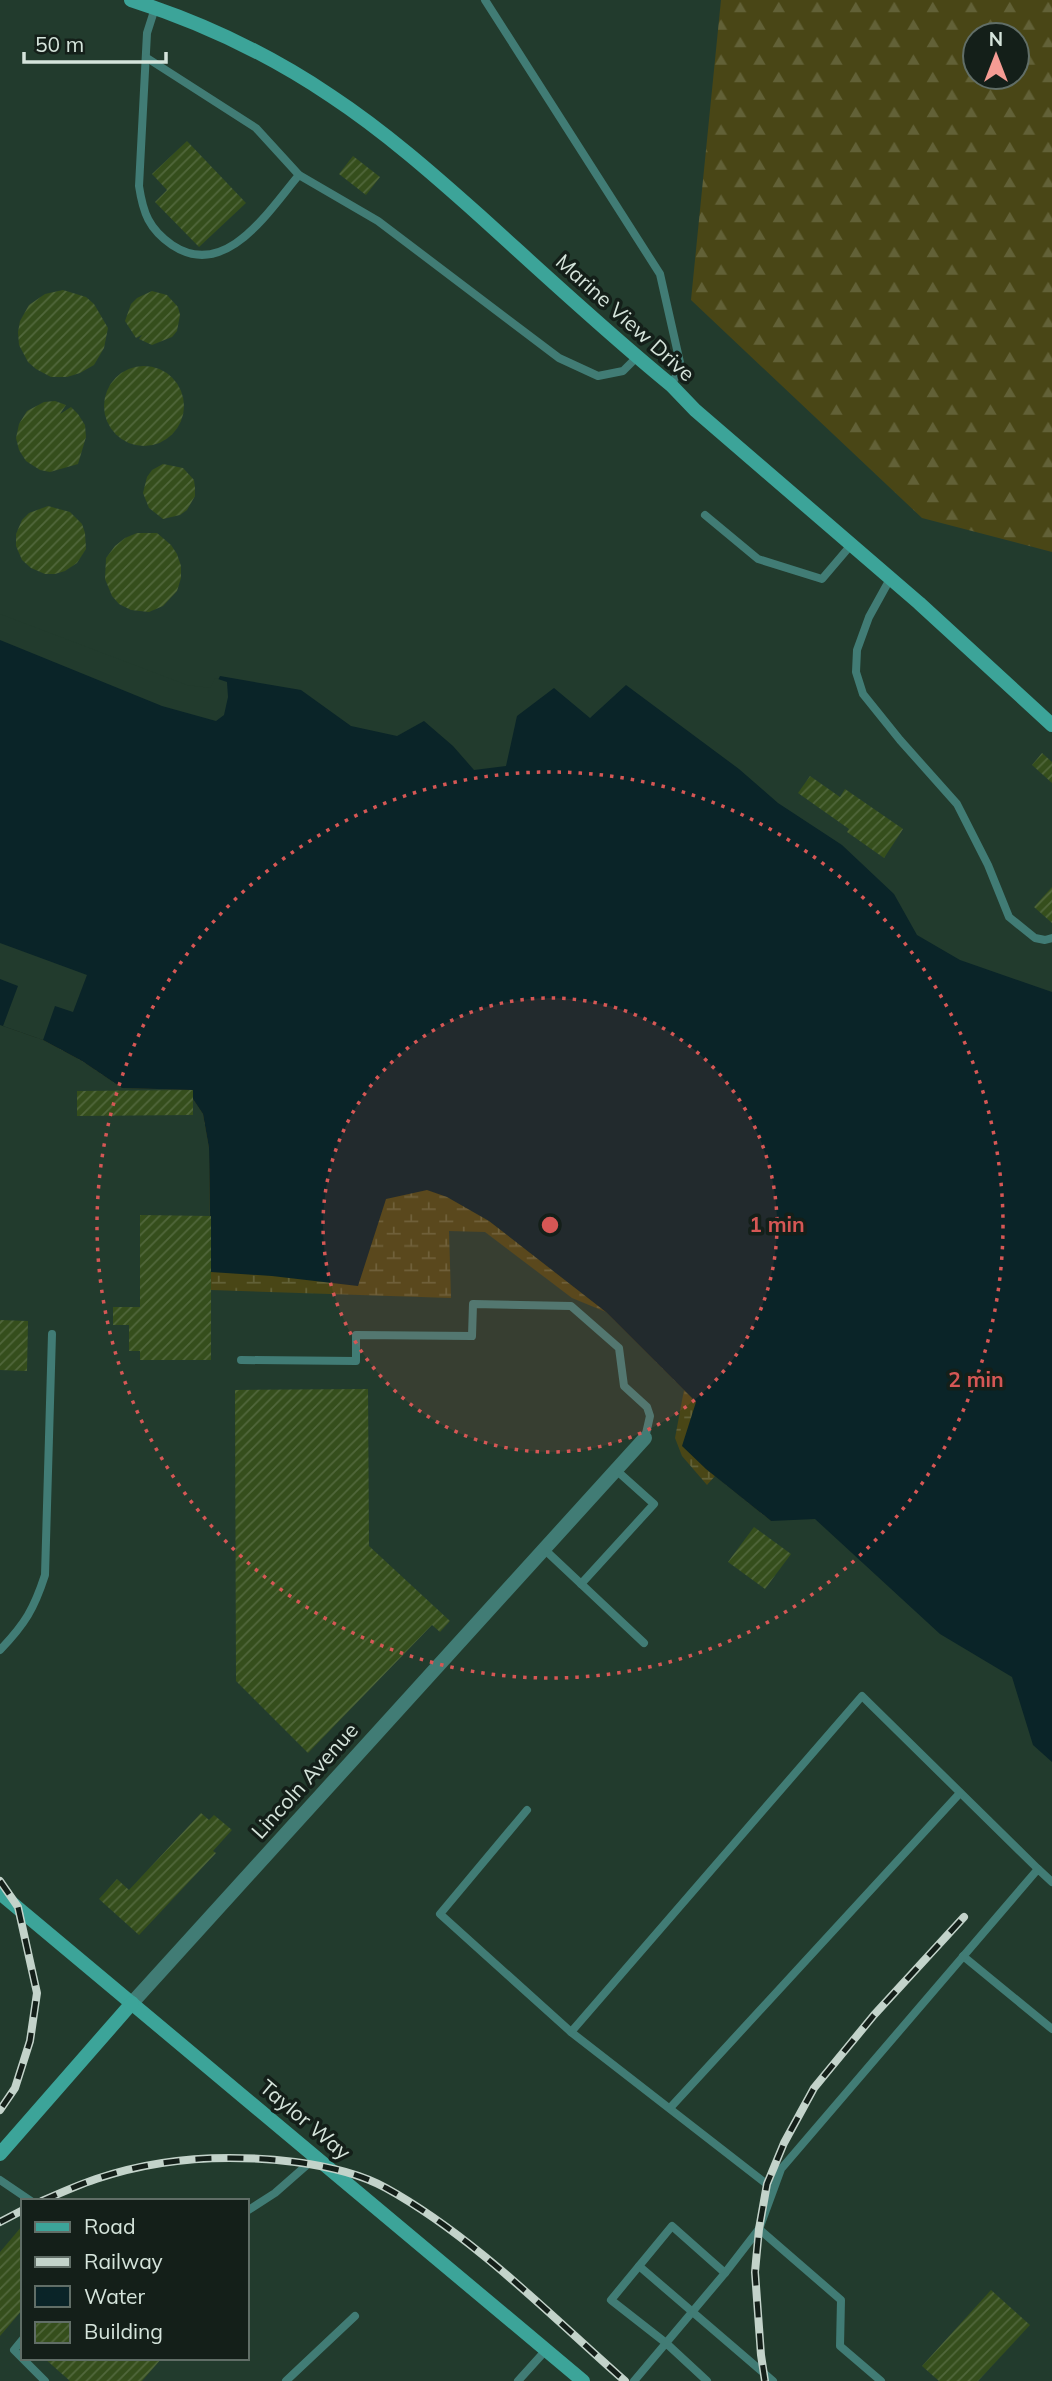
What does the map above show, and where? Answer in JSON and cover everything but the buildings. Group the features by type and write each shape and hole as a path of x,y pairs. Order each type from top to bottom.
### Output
{"main road":[{"name":"Marine View Drive","path":"131,0 219,34 278,63 333,97 426,168 1052,725"},
{"name":"Taylor Way","path":"0,1893 583,2381"},
{"name":"Lincoln Avenue","path":"0,2154 132,2003"}],"street":[{"name":"Lincoln Avenue","path":"132,2003 645,1438"}],"lane":[{"path":"485,0 660,274 681,367 671,385"},
{"path":"155,8 147,33 139,186 143,209 155,232 174,246 195,256 227,250 244,239 299,175"},
{"path":"147,58 256,128 299,175 378,220 559,358 598,376 623,371 637,357"},
{"path":"705,515 758,559 822,579 851,545"},
{"path":"890,579 869,617 857,650 856,672 863,694 957,804 988,865 1009,917 1035,938 1045,940 1052,937"},
{"path":"241,1360 356,1361 356,1335 472,1336 473,1304 571,1306 620,1348 624,1386 647,1407 650,1416 645,1438"},
{"path":"0,1650 19,1630 36,1604 45,1575 52,1334"},
{"path":"581,1584 653,1504 615,1470"},
{"path":"544,1549 644,1643"},
{"path":"571,2032 862,1696 1052,1882"},
{"path":"670,2108 960,1793"},
{"path":"527,1810 440,1914 571,2032 773,2189"},
{"path":"634,2381 759,2229 781,2169 1038,1869"},
{"path":"963,1956 1052,2029"},
{"path":"248,2210 275,2193 316,2157"},
{"path":"0,2180 28,2199"},
{"path":"707,2381 666,2343 611,2300 672,2226 725,2273"},
{"path":"759,2229 841,2300 840,2346 881,2381"},
{"path":"639,2266 773,2381"},
{"path":"286,2381 355,2316"},
{"path":"21,2341 14,2350 21,2357"},
{"path":"518,2381 546,2350"},
{"path":"24,2360 45,2381"}],"green space":[{"path":"721,0 1052,0 1052,552 922,518 691,300"},
{"path":"0,1025 519,1194 774,1487 771,1521 715,1476 707,1485 682,1456 675,1438 684,1390 606,1312 572,1298 485,1232 449,1231 451,1298 211,1290 209,1148 203,1114 193,1099 193,1090 122,1088 82,1061 43,1040"}],"water":[{"path":"0,617 186,688 212,692 220,676 301,690 351,726 397,736 424,721 453,746 474,770 506,766 517,716 554,688 590,718 626,685 739,769 778,803 842,845 894,894 917,935 960,960 1052,992 1052,1762 1033,1745 1012,1677 940,1634 815,1519 771,1521 706,1469 682,1446 696,1402 606,1312 489,1221 447,1197 427,1190 386,1199 358,1286 211,1272 209,1148 203,1114 193,1099 193,1090 122,1088 82,1061 43,1040 0,1025"}],"pier":[{"path":"0,614 187,685 210,688 215,678 227,682 228,697 224,715 216,721 162,706 0,640"},
{"path":"0,943 87,975 73,1012 55,1006 43,1040 3,1026 18,986 0,979"}],"railway":[{"path":"0,1881 18,1907 37,1993 30,2041 15,2088 0,2110"},
{"path":"765,2381 755,2272 767,2184 784,2143 814,2088 874,2015 964,1917"},
{"path":"47,2199 120,2172 195,2159 245,2158 295,2162 354,2174 386,2188 450,2229 510,2278 625,2381"},
{"path":"0,2222 21,2211"}]}
